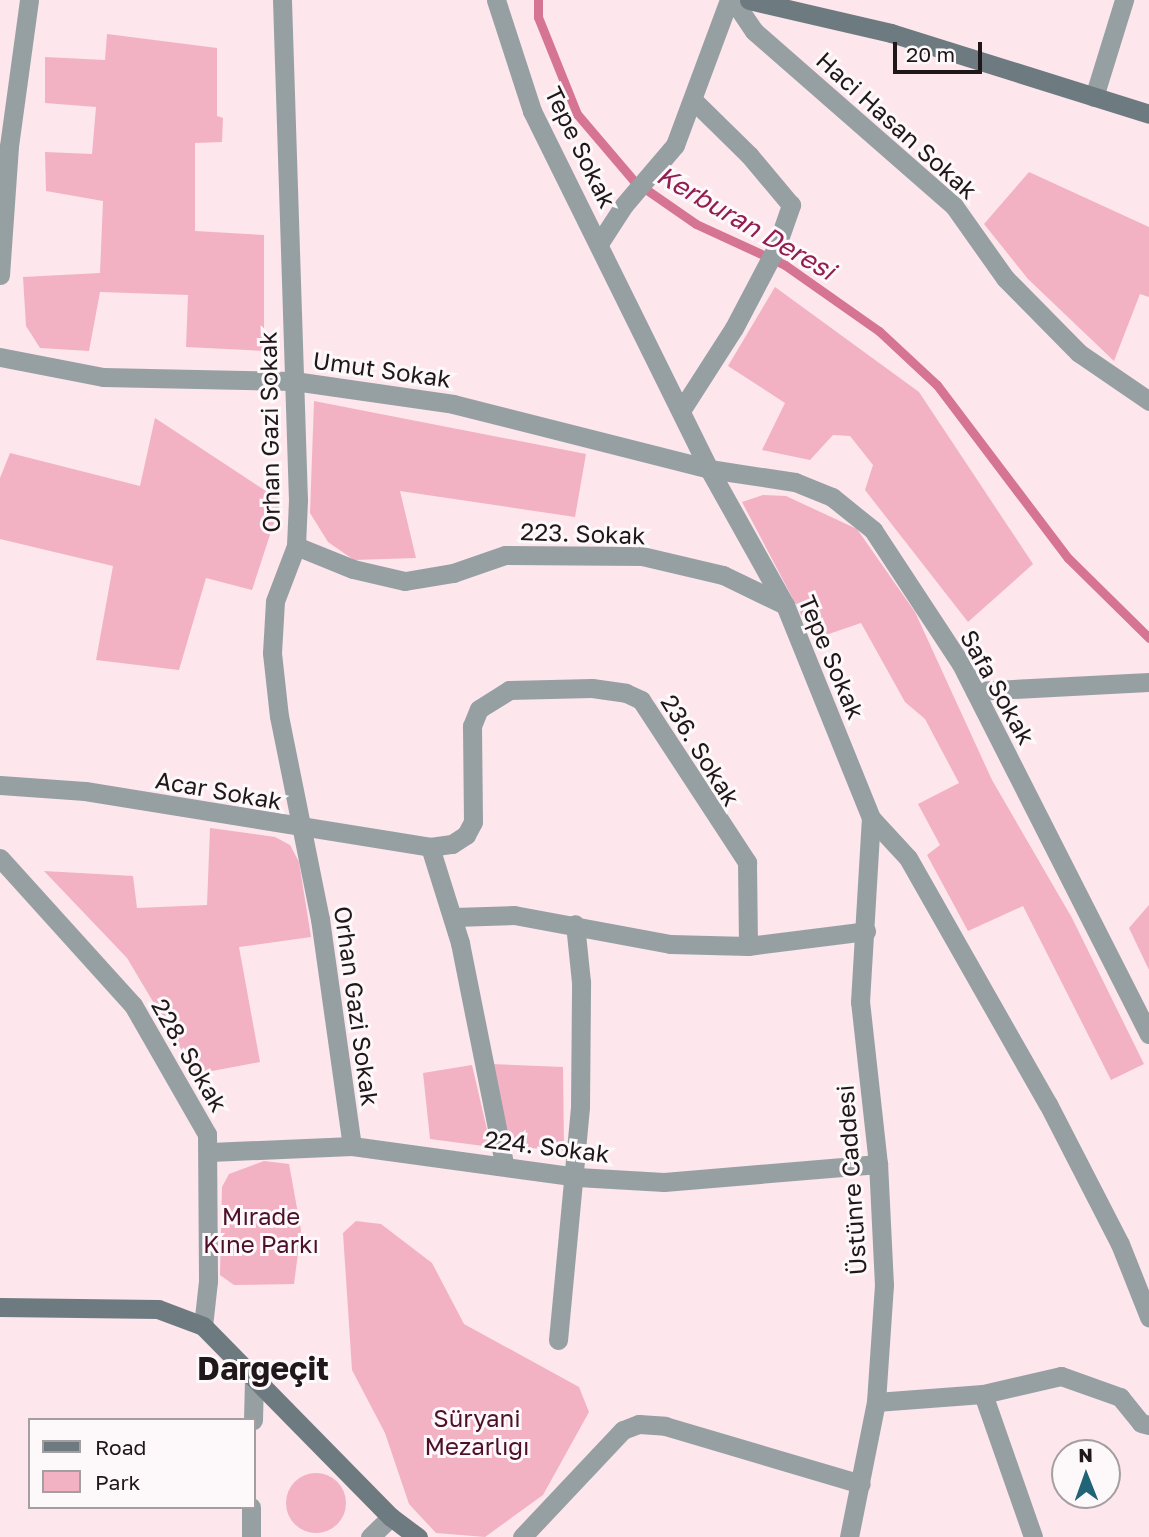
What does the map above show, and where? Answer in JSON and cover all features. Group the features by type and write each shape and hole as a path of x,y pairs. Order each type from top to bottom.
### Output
{"main road":[{"path":"749,0 807,6 1149,114"},
{"path":"0,1307 158,1309 203,1326 391,1517 418,1537"}],"street":[{"path":"0,275 9,146 29,0"},
{"name":"Orhan Gazi Sokak","path":"282,0 294,381 296,546 275,601 272,653 279,716 305,831 352,1146"},
{"name":"Tepe Sokak","path":"496,0 532,111 600,242 709,469 785,605 871,818 908,858 1048,1104 1120,1244 1149,1317"},
{"path":"600,242 624,205 675,145 695,102 731,0"},
{"name":"Haci Hasan Sokak","path":"731,0 754,31 954,206 1005,278 1079,353 1149,401"},
{"path":"1094,97 1124,0"},
{"path":"682,409 759,280 776,248 791,205 749,155 695,102"},
{"name":"Umut Sokak","path":"0,358 103,377 294,381 453,404 709,469"},
{"name":"Safa Sokak","path":"709,469 795,482 832,497 873,530 975,691 1149,1034"},
{"name":"223. Sokak","path":"296,546 353,569 405,581 453,573 505,555 642,556 723,575 785,605"},
{"path":"975,691 1146,683"},
{"name":"236. Sokak","path":"430,847 452,844 466,835 473,822 472,726 479,709 509,690 592,688 626,693 640,699 747,862 748,946"},
{"name":"Acar Sokak","path":"0,785 85,791 305,831 430,847"},
{"name":"Üstünre Caddesi","path":"849,1537 876,1402 884,1285 878,1164 860,1002 871,818"},
{"path":"430,847 454,917 504,1164"},
{"name":"228. Sokak","path":"0,858 134,1005 195,1110 210,1152 208,1281 203,1326"},
{"path":"454,917 514,915 575,924 670,944 748,946 866,931"},
{"path":"558,1339 577,1177 581,982 575,924"},
{"name":"224. Sokak","path":"210,1152 352,1146 504,1164 577,1177 664,1182 878,1164"},
{"path":"876,1402 983,1394 1061,1376 1120,1397 1141,1423 1149,1425"},
{"path":"253,1418 254,1378"},
{"path":"983,1394 1034,1537"},
{"path":"522,1537 623,1430 639,1424 665,1426 861,1484"},
{"path":"251,1509 251,1537"},
{"path":"370,1537 391,1517"}],"green space":[{"path":"107,34 217,48 217,116 223,118 222,142 195,143 195,231 264,235 264,351 186,347 188,295 100,292 89,351 40,348 26,326 23,277 100,273 103,201 46,191 45,152 92,154 96,107 45,103 45,57 105,60"},
{"path":"1029,172 1149,227 1149,297 1140,294 1114,361 1028,279 984,224"},
{"path":"775,287 919,392 1033,564 968,622 865,490 873,465 850,436 833,435 810,460 762,450 785,403 728,366"},
{"path":"314,401 586,454 575,517 400,491 416,558 354,560 328,542 310,513"},
{"path":"155,418 281,501 252,590 206,578 179,670 96,660 113,566 0,539 0,478 10,453 140,486"},
{"path":"763,495 786,496 857,529 915,612 992,780 1072,918 1144,1064 1111,1080 1023,906 968,931 927,855 940,845 918,804 959,783 925,719 905,702 861,623 814,639 742,502"},
{"path":"210,828 275,837 290,845 299,862 311,937 239,947 260,1062 196,1074 127,958 44,871 133,876 137,908 207,905"},
{"path":"1149,905 1149,970 1129,928"},
{"path":"491,1064 563,1067 564,1150 510,1147"},
{"path":"472,1065 491,1147 430,1139 423,1073"},
{"name":"Mırade Kıne Parkı","path":"264,1161 289,1164 301,1230 294,1284 234,1285 220,1275 222,1187 229,1174"},
{"name":"Süryani Mezarlığı","path":"356,1221 381,1224 432,1263 464,1324 579,1387 589,1412 543,1495 485,1537 436,1533 409,1504 385,1433 352,1370 343,1233"},
{"path":"310,1473 322,1473 341,1486 346,1503 344,1515 333,1528 322,1533 310,1533 291,1520 286,1509 286,1497 299,1478"}],"waterway":[{"name":"Kerburan Deresi","path":"538,0 538,17 577,114 634,181 696,224 785,265 879,331 937,385 1068,558 1149,638"}],"district":[{"name":"Dargeçit","path":"263,1368"}]}
